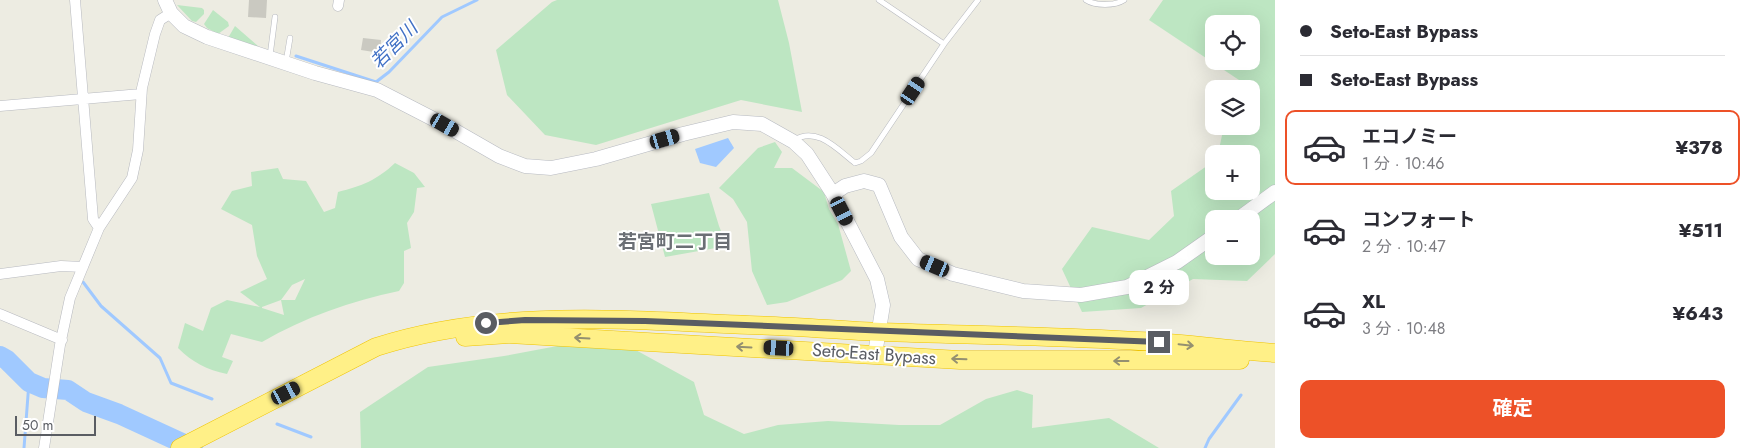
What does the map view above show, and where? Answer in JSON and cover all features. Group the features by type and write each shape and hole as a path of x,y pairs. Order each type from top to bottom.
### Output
{"highway":[{"name":"Seto-East Bypass","path":"180,448 376,347 405,338 454,327 525,320 645,321 878,332 1141,341 1275,353"},
{"name":"Seto-East Bypass","path":"356,357 451,338 509,334 960,360 1275,360"}],"street":[{"path":"75,0 93,219 99,228"},
{"path":"165,0 171,13 184,26 207,37 315,73 377,90 445,125 499,156 525,166 551,168 596,159 733,122 762,124 793,141 808,154 833,194 877,280 884,305 875,354"},
{"path":"44,448 70,298 99,228 132,178 138,150 141,94 155,34 160,20 171,13"},
{"path":"0,106 141,94"},
{"path":"833,194 846,186 864,180 879,185 901,237 918,259 953,274 1023,291 1081,296 1127,287 1177,262 1205,242"},
{"path":"1250,210 1275,192"},
{"path":"0,274 61,266 83,267"},
{"path":"0,314 61,342"}],"lane":[{"path":"879,0 944,44"},
{"path":"793,141 803,135 813,135 828,142 855,163 861,161 871,153 944,44 978,0"},
{"path":"1086,0 1092,4 1120,3 1124,0"},
{"path":"270,58 275,17"},
{"path":"285,63 290,38"}],"green space":[{"path":"557,0 778,0 789,43 802,112 741,100 596,145 545,135 507,95 496,50 552,2"},
{"path":"1163,0 1275,0 1275,254 1247,281 1193,279 1141,308 1082,312 1062,269 1092,227 1149,240 1174,216 1171,191 1205,167 1205,200 1260,200 1260,145 1220,145 1222,135 1260,135 1260,80 1239,80 1224,70 1260,70 1260,15 1205,15 1205,57 1149,20"},
{"path":"177,5 202,8 204,14 196,22 192,21"},
{"path":"213,10 228,22 229,26 218,34 207,28 204,24"},
{"path":"235,26 258,46 258,48 228,38"},
{"path":"775,142 782,152 774,168 792,168 824,192 829,209 838,224 851,271 842,280 787,302 767,305 752,271 747,222 733,199 719,188 758,148"},
{"path":"395,163 414,173 425,187 417,188 414,212 407,223 411,248 404,251 404,283 399,291 329,311 295,325 262,342 231,334 222,357 233,361 227,374 200,365 178,348 185,323 203,331 211,308 227,300 260,307 240,292 267,279 257,256 252,225 221,209 232,191 252,186 251,172 278,168 283,179 306,181 324,212 335,208 338,192 369,182","holes":["305,279 295,300 281,300 292,285","281,300 284,315 262,308 262,307"]},
{"path":"709,193 727,246 665,257 651,204"},
{"path":"623,343 694,382 704,415 744,434 778,425 828,421 940,425 986,399 1017,390 1033,395 1032,428 1109,418 1159,448 361,448 360,412 428,367 568,344"}],"water":[{"path":"728,138 734,148 716,167 700,163 695,149"}],"building":[{"path":"249,0 267,0 266,18 248,17"},
{"path":"363,38 381,40 380,53 361,50"}],"waterway":[{"name":"若宮川","path":"296,56 376,82 389,72 442,17 477,0"},
{"path":"83,282 101,306 160,358 171,383 212,399"},
{"path":"0,356 7,360 29,382 43,388 68,390 86,402 119,414 193,448"},
{"path":"24,448 29,382"},
{"path":"1205,448 1209,439 1241,395"},
{"path":"277,424 311,437"}],"district":[{"name":"若宮町二丁目","path":"675,241"}],"route":[{"path":"486,323 525,320 645,321 1159,342"}]}
